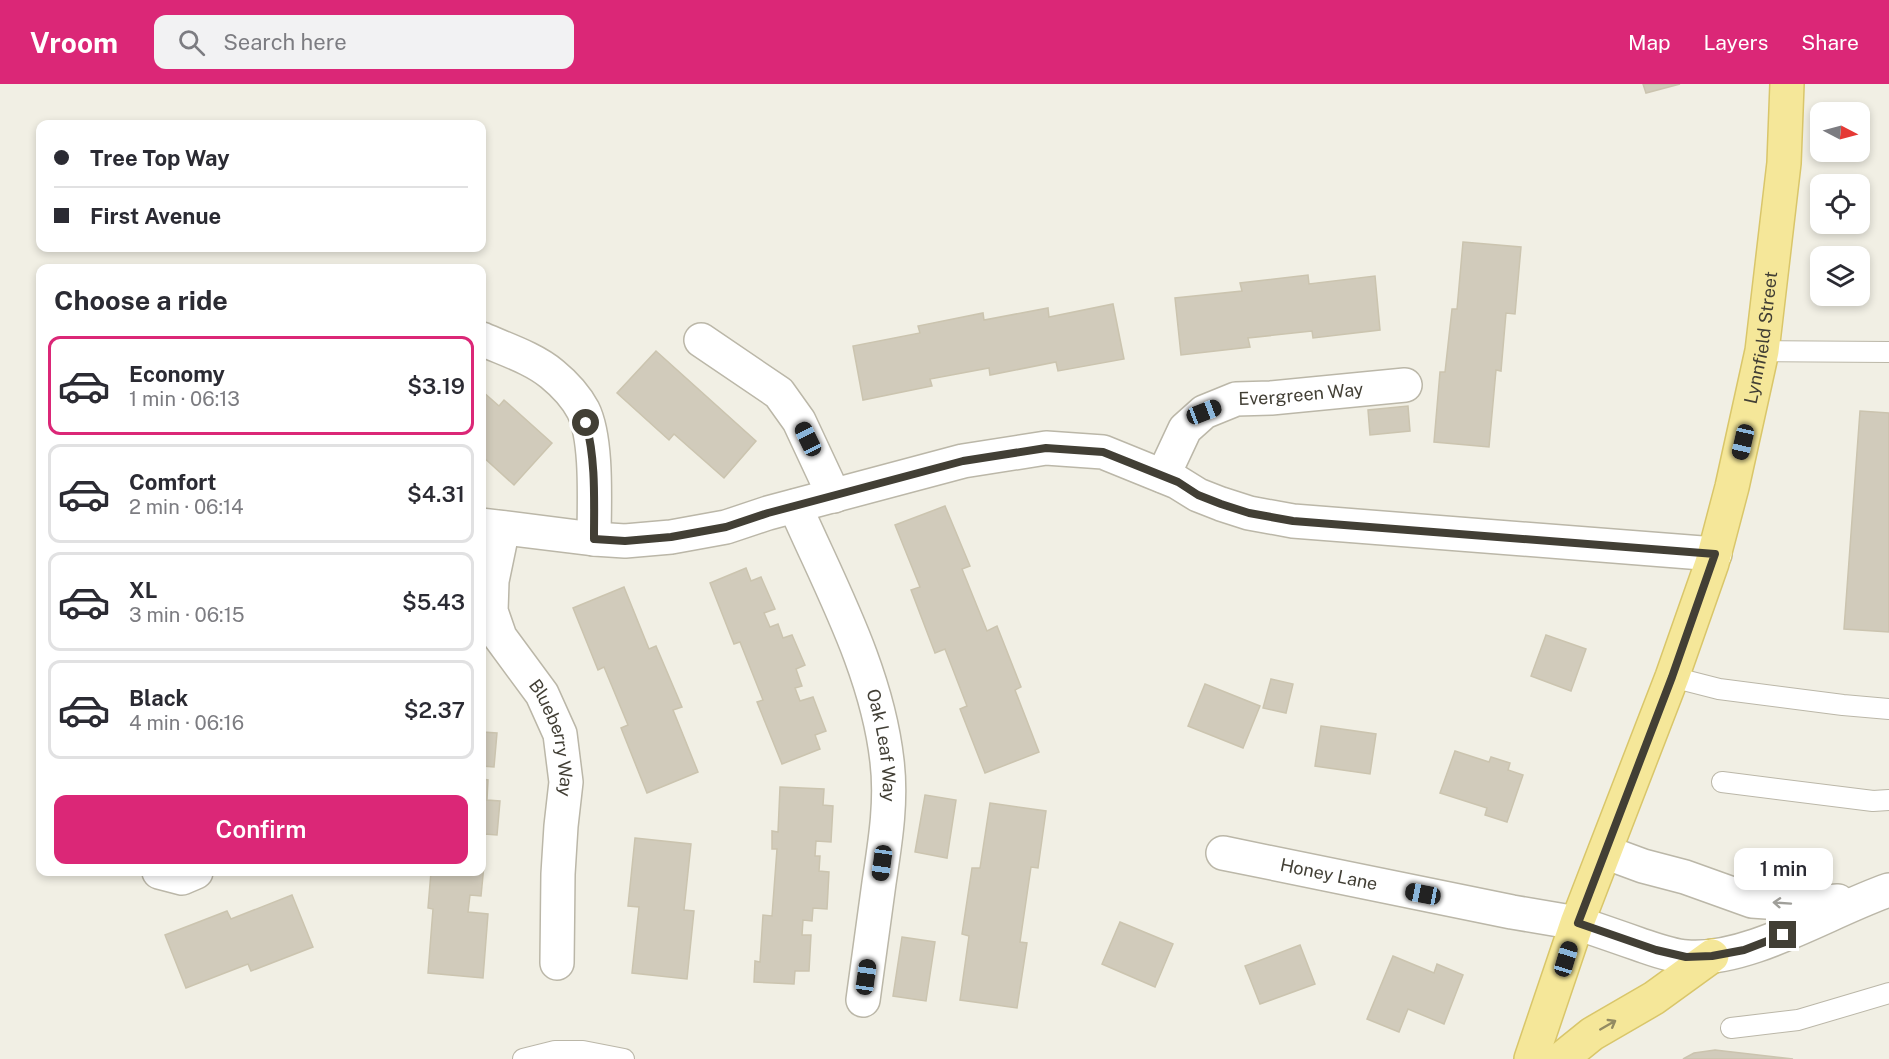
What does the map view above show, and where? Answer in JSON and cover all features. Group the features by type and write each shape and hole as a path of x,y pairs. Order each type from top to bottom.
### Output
{"main road":[{"name":"Lynnfield Street","path":"1531,1059 1578,923 1672,677 1715,554 1762,351 1784,163 1787,84"},
{"path":"1561,1059 1592,1034 1654,998 1712,956"}],"street":[{"path":"700,340 779,393 800,421 834,496"},
{"path":"486,341 551,373 569,391 583,410 590,436 594,470 594,539"},
{"name":"Evergreen Way","path":"1163,476 1185,429 1204,412 1236,399 1271,398 1406,385"},
{"path":"492,526 625,541 671,537 726,527 768,513 963,461 1046,448 1103,452 1178,482 1198,495 1221,504 1249,513 1293,521 1715,554"},
{"name":"Oak Leaf Way","path":"795,506 855,642 880,715 888,762 889,800 885,843 862,1000"},
{"name":"Blueberry Way","path":"492,526 491,611 500,637 542,694 560,734 566,782 559,862 556,963"},
{"path":"1605,852 1752,901 1796,904 1875,894"},
{"name":"Honey Lane","path":"1223,853 1512,912 1578,923 1656,950 1686,957 1712,956 1744,950 1875,894"}],"lane":[{"path":"1762,351 1889,352"},
{"path":"1672,677 1719,689 1889,709"},
{"path":"1722,782 1874,801 1889,800"},
{"path":"1731,1028 1798,1020 1889,993"},
{"path":"523,1059 555,1051 583,1051 624,1059"}],"building":[{"path":"1643,84 1680,84 1646,93"},
{"path":"1463,242 1521,247 1515,314 1506,313 1501,371 1496,370 1489,447 1434,442 1440,372 1445,372 1452,309 1457,309"},
{"path":"1308,275 1309,284 1375,276 1380,330 1313,338 1312,331 1248,338 1250,347 1181,355 1175,298 1242,291 1240,283"},
{"path":"1113,304 1124,359 1058,371 1056,362 990,375 989,368 930,379 932,386 863,400 853,346 920,333 918,326 983,313 984,320 1048,308 1049,317"},
{"path":"656,351 756,441 724,478 674,434 669,440 617,393"},
{"path":"486,395 499,406 504,400 552,443 514,485 486,460"},
{"path":"1408,406 1410,431 1370,435 1368,410"},
{"path":"1860,411 1889,413 1889,632 1844,629"},
{"path":"945,506 970,566 962,569 987,631 997,626 1021,687 1015,690 1039,752 985,773 960,709 967,706 945,649 935,653 911,590 920,587 895,525"},
{"path":"746,568 751,581 761,577 775,609 764,613 770,627 778,624 783,638 792,635 805,665 796,669 802,686 795,688 800,701 813,697 826,731 815,735 820,749 782,764 757,702 763,700 740,642 734,644 710,583"},
{"path":"624,587 649,649 656,646 682,707 673,710 698,772 647,793 621,728 628,725 604,667 598,670 573,608"},
{"path":"1546,635 1586,649 1571,691 1531,676"},
{"path":"1271,679 1293,684 1286,713 1263,708"},
{"path":"1205,684 1260,706 1243,748 1188,726"},
{"path":"1321,726 1376,734 1370,774 1315,766"},
{"path":"486,732 497,733 494,767 486,766"},
{"path":"1455,751 1489,762 1491,757 1510,763 1508,770 1523,775 1507,822 1485,815 1487,808 1440,793"},
{"path":"486,780 488,780 487,800 500,801 497,835 486,834"},
{"path":"780,787 824,789 823,805 833,806 831,842 816,841 815,856 820,856 819,871 829,872 827,909 813,908 812,921 803,920 802,935 811,935 809,971 795,971 794,984 754,982 755,961 760,962 763,915 772,916 777,849 772,849 772,831 778,832"},
{"path":"925,795 956,800 947,858 915,852"},
{"path":"990,803 1046,811 1038,868 1031,867 1020,942 1027,943 1017,1008 960,1000 969,936 962,934 972,868 980,868"},
{"path":"635,838 691,844 684,910 694,911 687,979 632,973 639,907 628,906"},
{"path":"431,876 483,876 481,896 470,895 468,912 488,914 483,978 428,973 433,909 428,908"},
{"path":"292,895 313,947 251,971 248,964 186,988 165,935 227,911 231,919"},
{"path":"1120,922 1173,944 1155,987 1102,964"},
{"path":"902,937 935,942 926,1001 893,996"},
{"path":"1300,945 1315,984 1260,1004 1245,966"},
{"path":"1393,956 1434,973 1437,964 1463,975 1444,1024 1408,1009 1399,1032 1367,1019"},
{"path":"1715,1050 1793,1059 1683,1059 1694,1053"}],"route":[{"path":"586,423 594,470 594,539 625,541 671,537 726,527 768,513 963,461 1046,448 1103,452 1178,482 1198,495 1221,504 1249,513 1293,521 1715,554 1672,677 1578,923 1656,950 1686,957 1712,956 1744,950 1783,935"}]}
